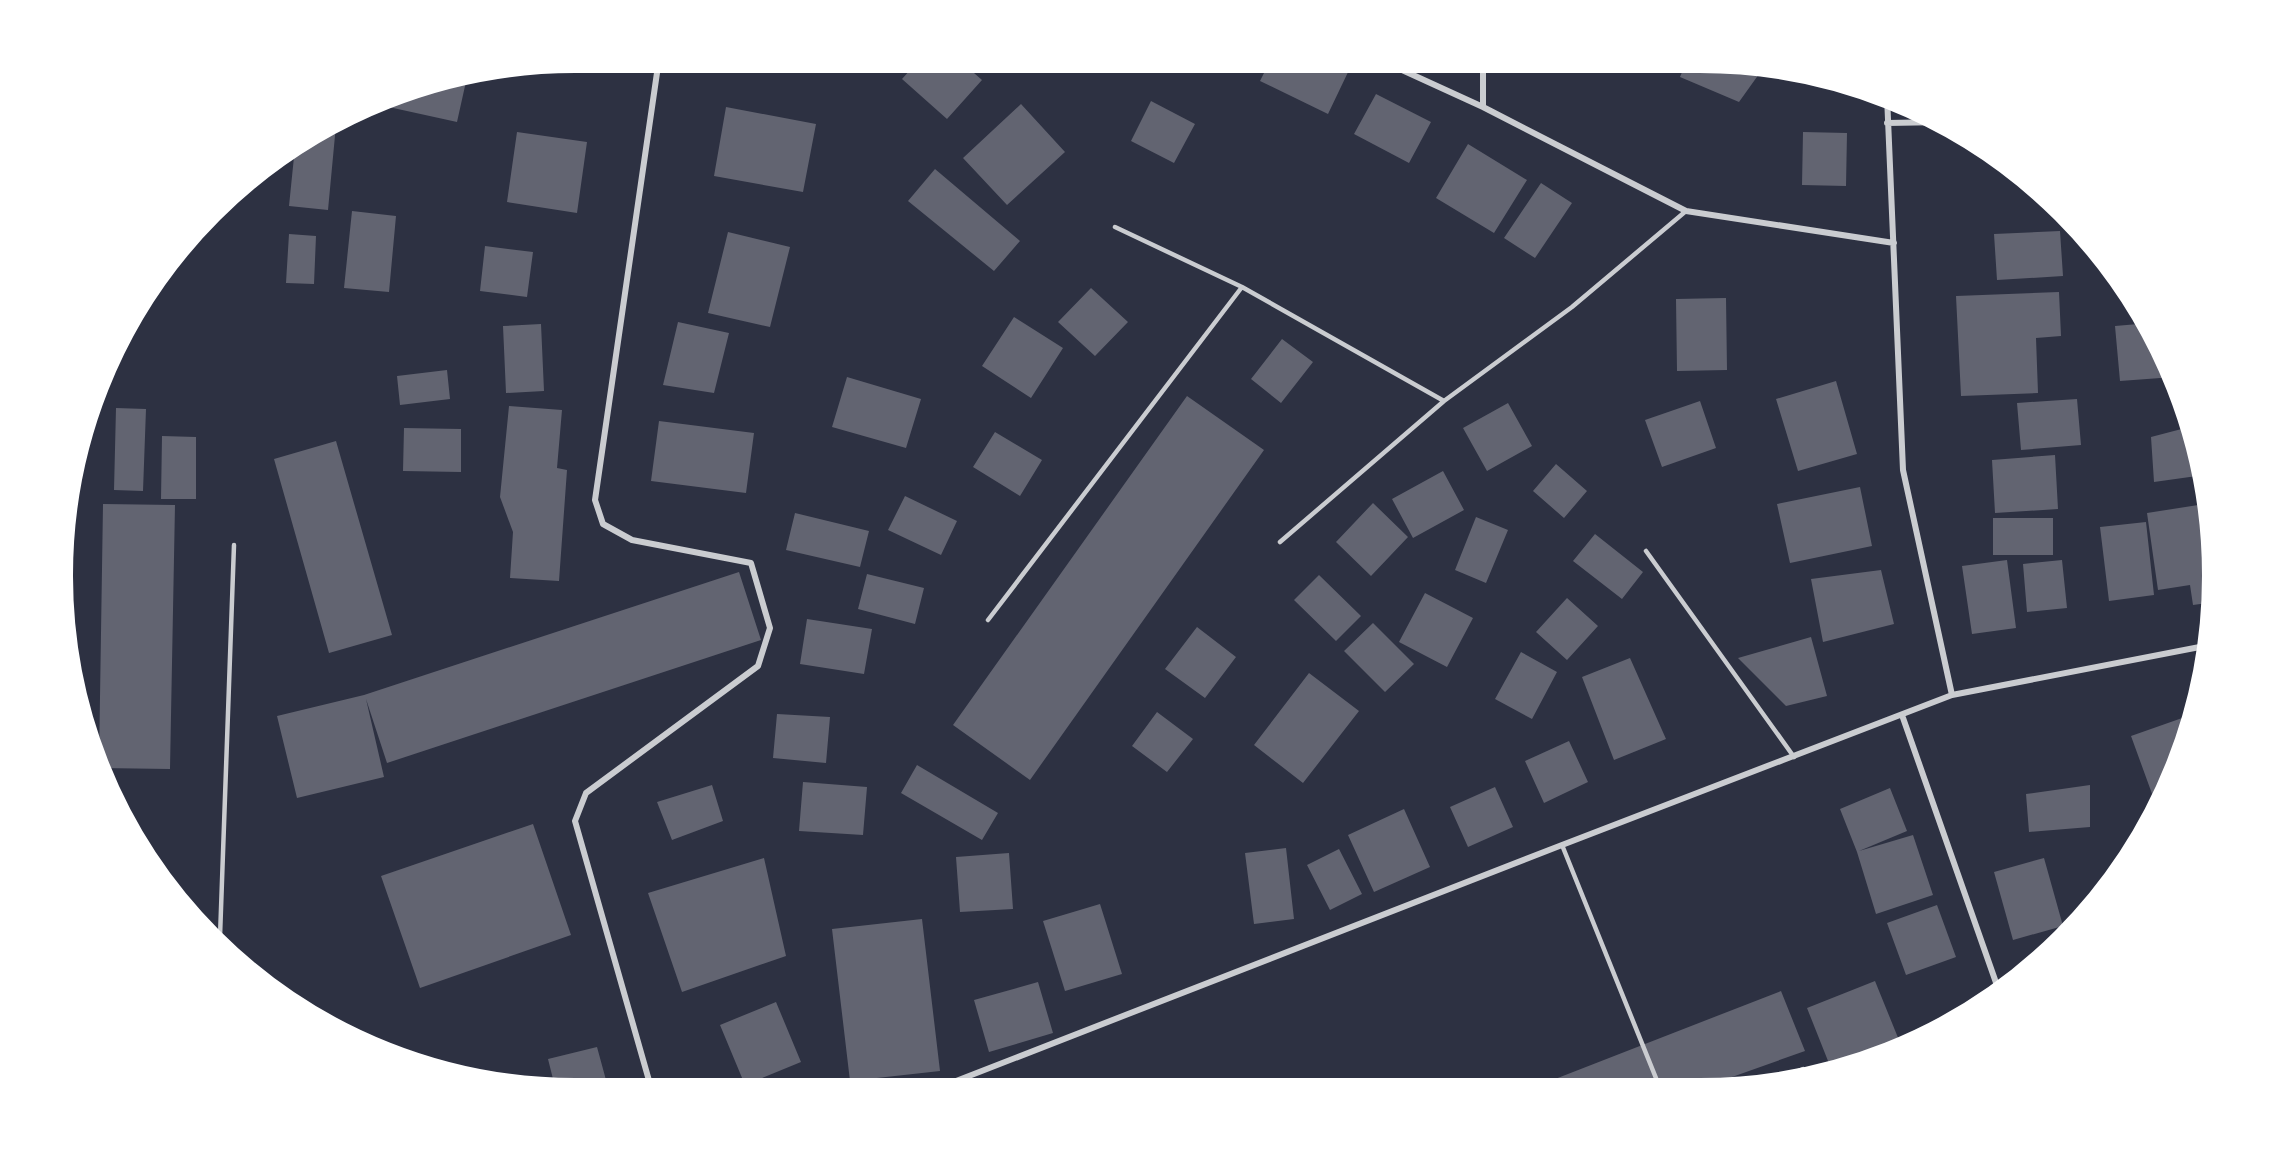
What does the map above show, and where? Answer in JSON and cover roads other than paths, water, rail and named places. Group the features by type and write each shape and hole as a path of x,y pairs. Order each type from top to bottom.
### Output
{"street":[{"path":"649,1082 575,821 586,793 758,666 770,628 751,562 632,540 603,524 595,500 658,69"},
{"path":"1400,69 1483,107 1686,211 1894,243"},
{"path":"1483,69 1483,107"},
{"path":"1887,106 1903,470 1952,695"},
{"path":"1887,123 1926,122"},
{"path":"956,1082 1952,695 2201,647"},
{"path":"1902,715 1997,985"}],"lane":[{"path":"1280,542 1444,401 1572,307 1686,211"},
{"path":"1115,227 1242,287 1444,401"},
{"path":"988,620 1242,287"},
{"path":"220,937 234,545"},
{"path":"1646,550 1794,757"},
{"path":"1562,845 1658,1082"}]}
